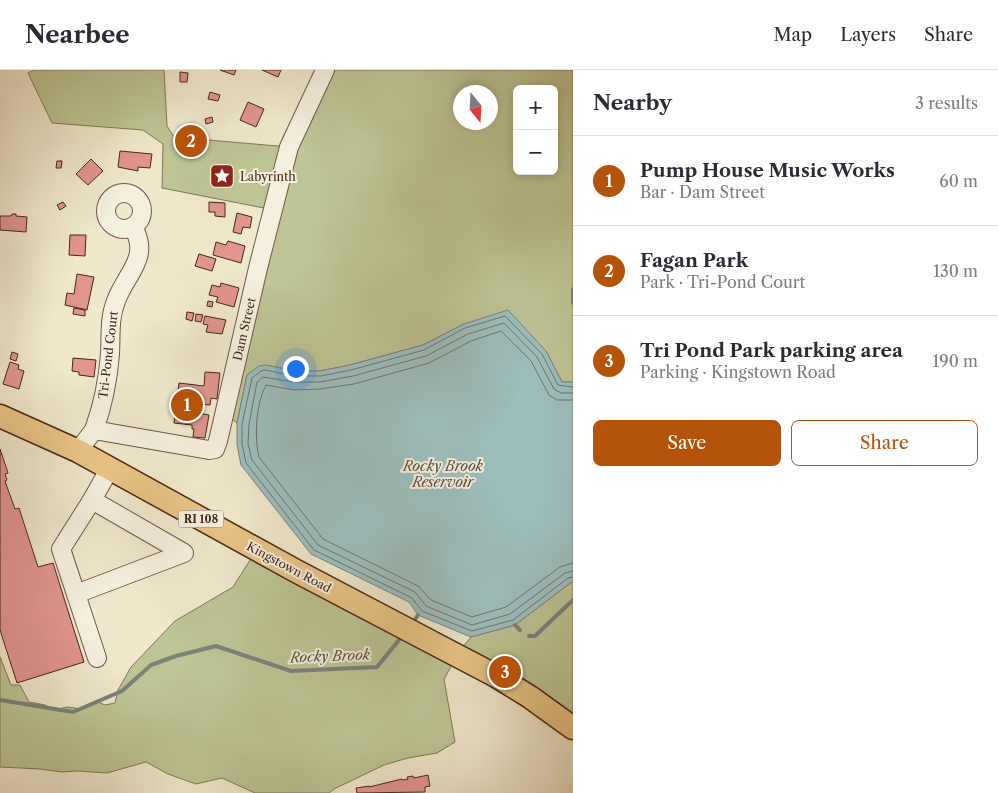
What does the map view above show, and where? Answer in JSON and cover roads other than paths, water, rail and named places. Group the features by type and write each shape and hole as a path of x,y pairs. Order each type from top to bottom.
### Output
{"main road":[{"name":"Kingstown Road","path":"0,416 78,451 296,571 496,676 530,697 573,728"}],"street":[{"name":"Dam Street","path":"94,430 209,450 215,449 288,147 325,70"},
{"name":"Tri-Pond Court","path":"94,430 106,390 110,325 116,301 141,249 134,227"},
{"path":"78,451 94,430"},
{"path":"97,658 62,549 110,468"},
{"path":"76,594 184,553 92,500"}],"water":[{"name":"Rocky Brook Reservoir","path":"508,310 546,351 562,382 573,382 573,581 515,625 471,637 418,615 409,602 311,554 241,465 237,445 237,423 247,375 259,366 266,365 295,371 320,371 350,365 423,345 464,324"}],"waterway":[{"path":"573,289 573,303"},
{"path":"529,636 535,636 573,600"},
{"name":"Rocky Brook","path":"412,624 418,615"},
{"path":"515,625 520,630"},
{"name":"Rocky Brook","path":"0,700 73,712 122,691 151,665 176,656 216,646 291,671 377,667 403,635"}],"place":[{"name":"Fagan Park","path":"191,141"},
{"name":"Labyrinth","path":"222,176"},
{"name":"Pump House Music Works","path":"187,405"},
{"name":"Tri Pond Park parking area","path":"505,672"}]}
